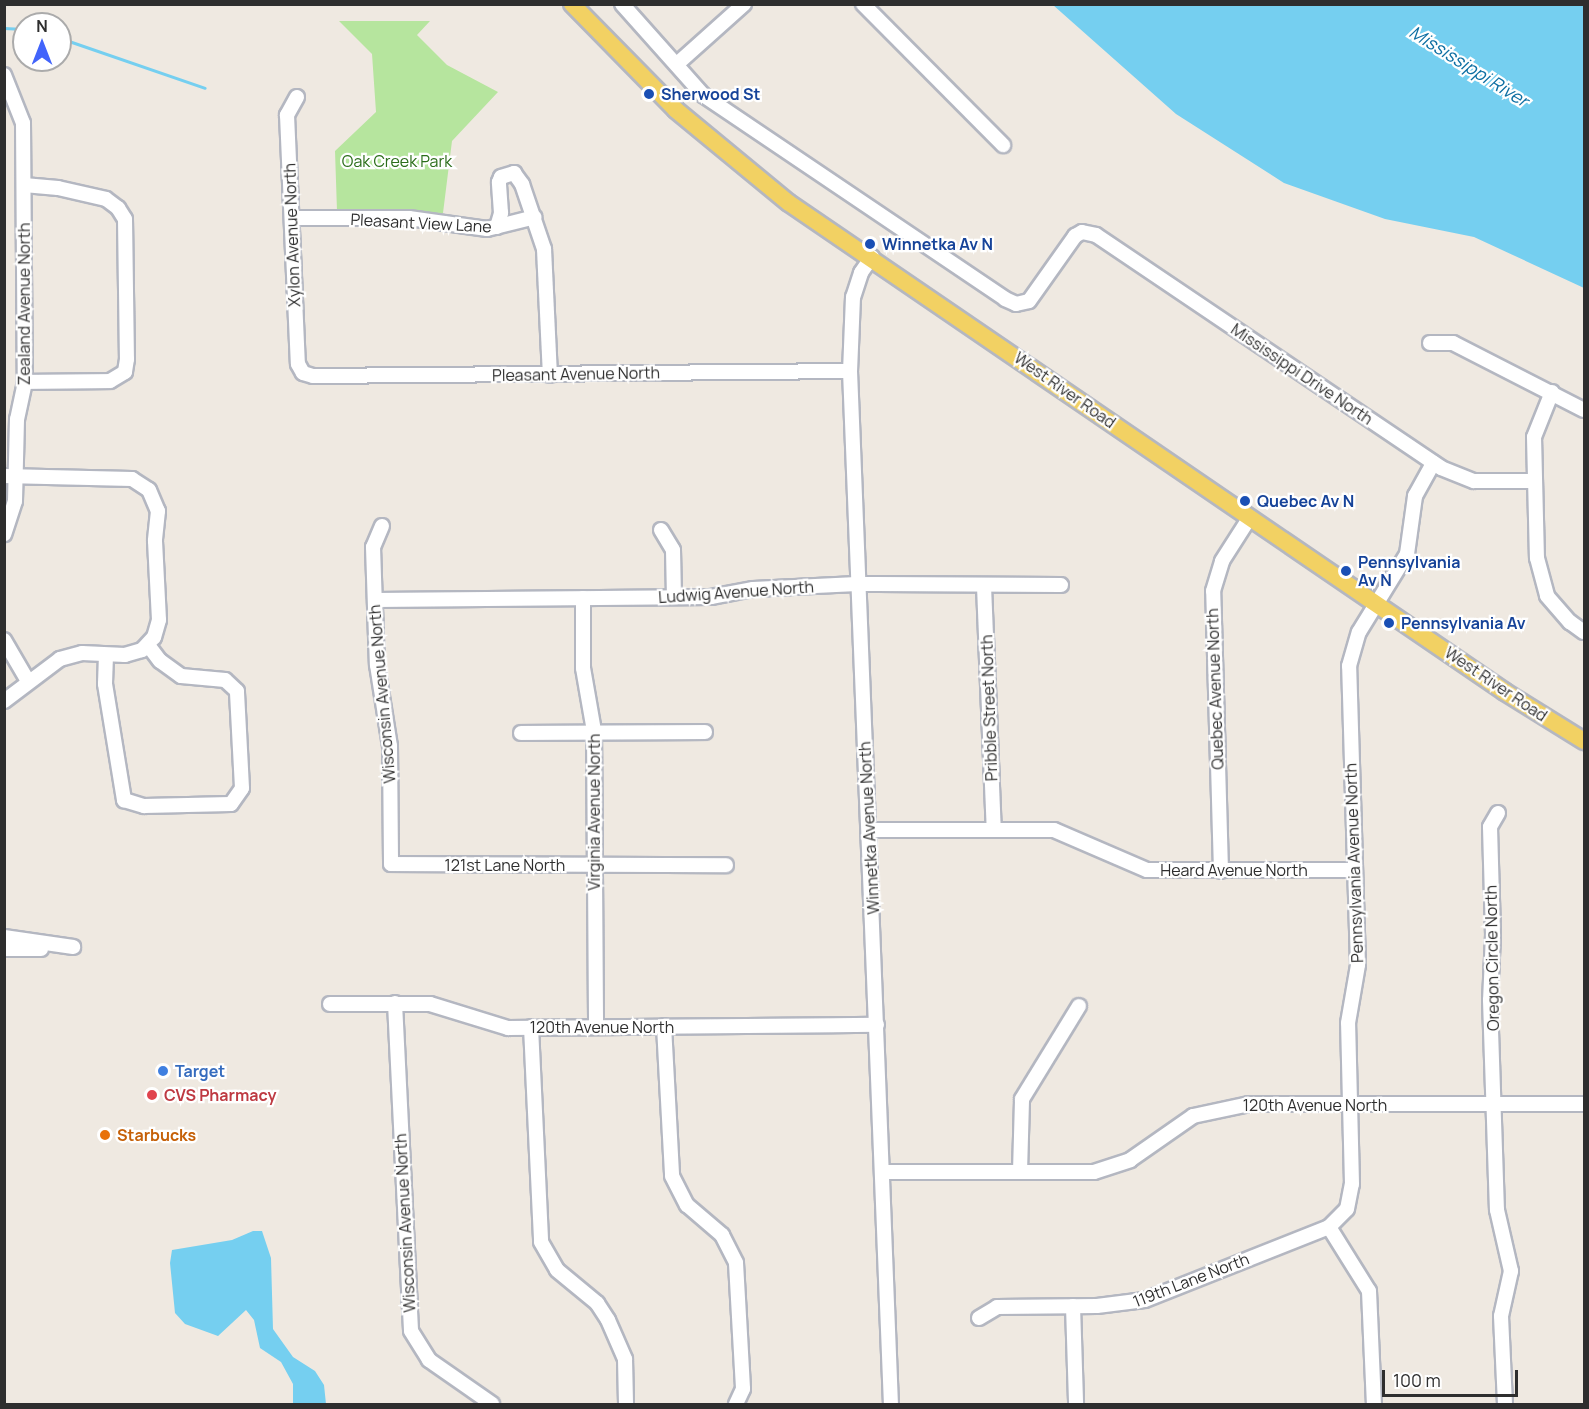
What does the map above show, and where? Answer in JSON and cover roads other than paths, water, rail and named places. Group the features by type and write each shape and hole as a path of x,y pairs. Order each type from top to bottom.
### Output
{"main road":[{"name":"West River Road","path":"572,4 649,84 732,159 1250,517 1584,741"}],"street":[{"path":"622,4 677,64 744,4"},
{"path":"863,4 1003,146"},
{"name":"Mississippi Drive North","path":"677,64 691,84 730,115 1016,304 1033,297 1068,245 1082,232 1104,240 1433,463 1474,481 1534,481"},
{"name":"Zealand Avenue North","path":"4,75 23,123 26,382 17,418 10,476 15,501 4,534"},
{"name":"Xylon Avenue North","path":"297,97 287,115 298,364 303,373"},
{"path":"497,227 501,213 499,182 508,173 519,176 544,249 550,375"},
{"path":"24,185 58,188 106,199 118,208 125,219 127,359 124,372 110,381 26,382"},
{"name":"Pleasant View Lane","path":"292,218 409,218 474,228 497,227 534,217"},
{"name":"Winnetka Avenue North","path":"872,257 861,273 853,297 850,371 856,584 870,831 891,1404"},
{"path":"1430,343 1453,343 1584,410"},
{"name":"Pleasant Avenue North","path":"303,373 313,376 850,371"},
{"path":"1552,392 1534,437 1534,481 1541,580 1557,609 1584,632"},
{"name":"Pennsylvania Avenue North","path":"1329,1227 1342,1216 1352,1193 1348,1023 1358,965 1349,666 1359,632 1407,554 1415,496 1433,463"},
{"path":"4,701 60,659 82,653 125,655 148,645 159,620 155,541 158,511 149,490 132,479 10,476"},
{"name":"Quebec Avenue North","path":"1221,871 1214,591 1222,561 1250,517"},
{"name":"Wisconsin Avenue North","path":"382,526 373,547 379,686 390,746 391,864"},
{"path":"661,530 673,550 674,597"},
{"name":"Ludwig Avenue North","path":"375,600 674,597 856,584 1061,585"},
{"name":"Pribble Street North","path":"984,586 994,830"},
{"name":"Virginia Avenue North","path":"583,598 583,669 594,731 596,1027"},
{"path":"4,640 28,681"},
{"path":"105,655 105,684 124,800 144,806 231,804 242,788 237,691 225,681 181,676 160,661 148,645"},
{"path":"521,733 705,732"},
{"name":"Oregon Circle North","path":"1498,813 1490,827 1497,1210 1511,1271 1501,1316 1505,1404"},
{"name":"Heard Avenue North","path":"870,831 1065,832 1147,870 1355,870"},
{"name":"121st Lane North","path":"391,864 726,865"},
{"path":"4,937 73,946 4,949"},
{"name":"120th Avenue North","path":"330,1004 396,1004 446,1008 497,1027 877,1025"},
{"name":"Wisconsin Avenue North","path":"396,1004 411,1331 429,1360 492,1404"},
{"path":"1020,1172 1022,1099 1079,1006"},
{"path":"663,1026 672,1176 687,1205 708,1222 731,1248 739,1278 743,1389 736,1404"},
{"path":"531,1027 541,1242 557,1270 584,1290 608,1320 625,1359 626,1404"},
{"name":"120th Avenue North","path":"883,1172 1075,1173 1113,1167 1193,1116 1229,1106 1584,1104"},
{"path":"708,1222 717,1212"},
{"path":"1329,1227 1369,1291 1374,1404"},
{"name":"119th Lane North","path":"979,1318 997,1307 1122,1305 1145,1300 1329,1227"},
{"path":"1073,1306 1076,1404"}],"water":[{"name":"Mississippi River","path":"1053,5 1584,5 1584,288 1474,237 1385,219 1284,183 1176,114"},
{"path":"253,1231 262,1231 271,1258 273,1329 293,1357 315,1371 324,1385 326,1404 293,1404 293,1384 281,1362 260,1348 254,1320 246,1310 218,1336 185,1324 175,1313 170,1263 172,1250 232,1240"}],"waterway":[{"path":"4,28 12,28"},
{"path":"72,42 205,88"}],"place":[{"name":"Sherwood St","path":"649,94"},
{"name":"Winnetka Av N","path":"870,244"},
{"name":"Quebec Av N","path":"1245,501"},
{"name":"Pennsylvania Av N","path":"1346,571"},
{"name":"Pennsylvania Av","path":"1389,623"},
{"name":"Target","path":"163,1071"},
{"name":"CVS Pharmacy","path":"152,1095"},
{"name":"Starbucks","path":"105,1135"}],"park label":[{"name":"Oak Creek Park","path":"397,161"}]}
